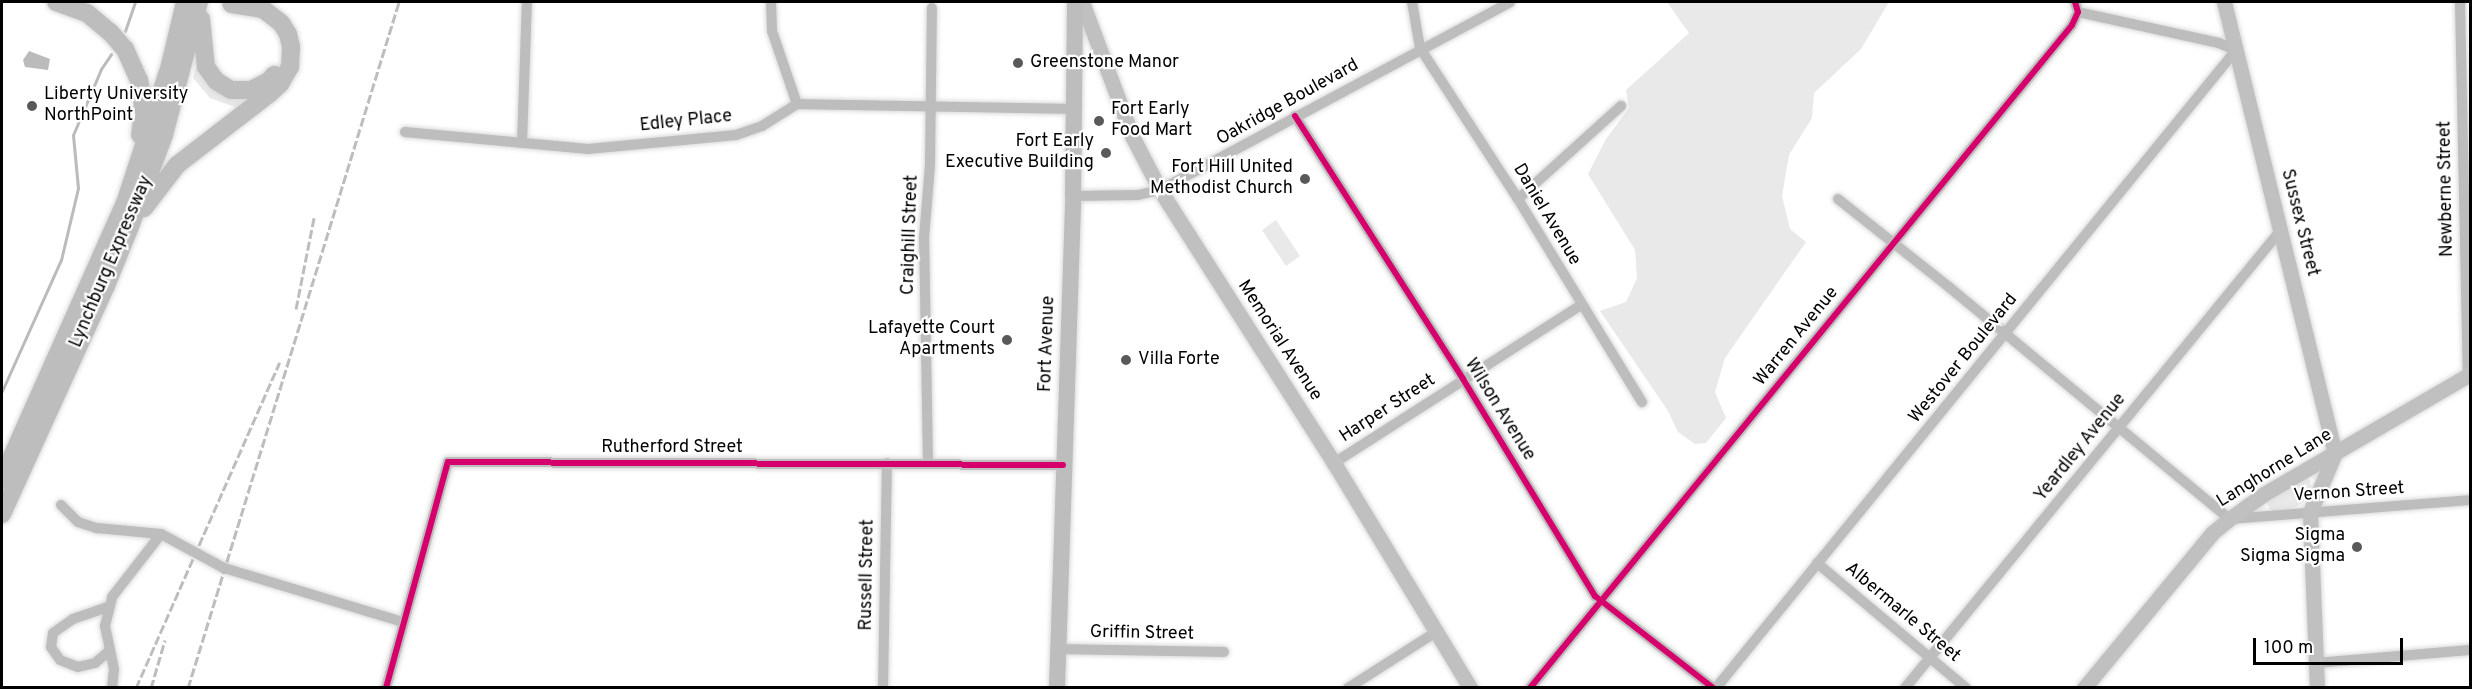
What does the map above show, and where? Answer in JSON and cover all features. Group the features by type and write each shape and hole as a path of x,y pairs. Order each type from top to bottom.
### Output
{"highway":[{"path":"56,2 87,13 110,32 125,50 139,80 144,114 125,203"},
{"name":"Lynchburg Expressway","path":"2,479 125,203 167,77 185,2"},
{"path":"199,2 206,67 231,90 251,90 269,81 276,72 280,63 280,45 268,24 225,3"},
{"name":"Lynchburg Expressway","path":"2,514 106,286 129,229 164,135 199,2"},
{"path":"129,229 177,165 270,93 280,84 290,67 291,47 288,34 281,23 263,9 225,3"}],"main road":[{"name":"Fort Avenue","path":"1057,687 1073,196 1072,109 1075,2"}],"street":[{"path":"522,144 527,2"},
{"path":"771,2 772,31 797,104 1072,109"},
{"name":"Memorial Avenue","path":"1082,2 1132,136 1160,190 1334,463 1470,687"},
{"path":"1412,2 1420,48"},
{"name":"Oakridge Boulevard","path":"1073,196 1138,195 1160,190 1420,48 1510,2"},
{"name":"Sussex Street","path":"2224,2 2336,453"},
{"name":"Newberne Street","path":"2460,2 2469,375"},
{"path":"2076,7 2219,43 2236,50"},
{"name":"Warren Avenue","path":"1530,687 2072,24 2076,7"},
{"name":"Craighill Street","path":"928,462 924,238 930,165 932,9"},
{"name":"Daniel Avenue","path":"1420,48 1518,199 1642,402"},
{"name":"Westover Boulevard","path":"1714,687 2006,334 2236,50"},
{"name":"Edley Place","path":"405,132 588,149 736,135 762,126 797,104"},
{"path":"1518,199 1621,106"},
{"name":"Wilson Avenue","path":"1295,116 1463,380 1595,596 1714,687"},
{"path":"1838,199 1894,242 2229,519"},
{"name":"Yeardley Avenue","path":"1905,687 2282,230"},
{"name":"Harper Street","path":"1334,463 1581,305"},
{"name":"Langhorne Lane","path":"2084,687 2212,533 2229,519 2264,494 2469,375"},
{"path":"2317,687 2310,512 2336,453"},
{"name":"Rutherford Street","path":"403,622 448,462 887,464 928,462 1063,465"},
{"name":"Russell Street","path":"882,687 887,464"},
{"name":"Vernon Street","path":"2229,519 2470,500"},
{"path":"61,505 78,522 97,528 161,534 236,573 403,622 386,687"},
{"path":"112,687 114,669 105,626 112,597 161,534"},
{"name":"Albermarle Street","path":"1817,563 1966,687"},
{"path":"109,651 95,663 78,667 60,660 51,647 52,633 72,619 110,606"},
{"path":"1348,687 1436,632"},
{"name":"Griffin Street","path":"1059,649 1224,652"},
{"path":"2315,663 2470,650"}],"shaded area":[{"path":"1667,2 1889,2 1861,49 1814,93 1812,118 1789,155 1782,196 1790,229 1806,242 1725,358 1715,392 1726,418 1706,443 1695,444 1678,432 1668,411 1600,311 1626,302 1637,278 1635,250 1588,174 1606,139 1629,108 1626,90 1689,33"},
{"path":"29,51 50,59 48,70 25,67 23,60"},
{"path":"198,58 202,69 258,94 237,113 235,107 210,98 193,78"},
{"path":"1276,220 1300,256 1286,266 1262,230"},
{"path":"2306,477 2310,480 2311,487 2303,503 2290,510 2270,510 2266,500"}],"waterway":[{"path":"125,31 135,2"},
{"path":"2,391 61,260 78,188 73,135 101,69 111,54"}],"railway":[{"path":"188,688 399,2"},
{"path":"296,309 314,218"},
{"path":"136,688 280,362"},
{"path":"151,688 165,640"}],"cycle path":[{"path":"1530,688 2072,25 2078,12 2075,2"},
{"path":"1295,116 1463,379 1595,596 1713,688"},
{"path":"386,688 448,462 1063,465"}],"place":[{"name":"Greenstone Manor","path":"1018,63"},
{"name":"Liberty University NorthPoint","path":"32,106"},
{"name":"Fort Early Food Mart","path":"1099,121"},
{"name":"Fort Early Executive Building","path":"1106,153"},
{"name":"Fort Hill United Methodist Church","path":"1305,179"},
{"name":"Lafayette Court Apartments","path":"1007,340"},
{"name":"Villa Forte","path":"1126,360"},
{"name":"Sigma Sigma Sigma","path":"2357,547"}]}
